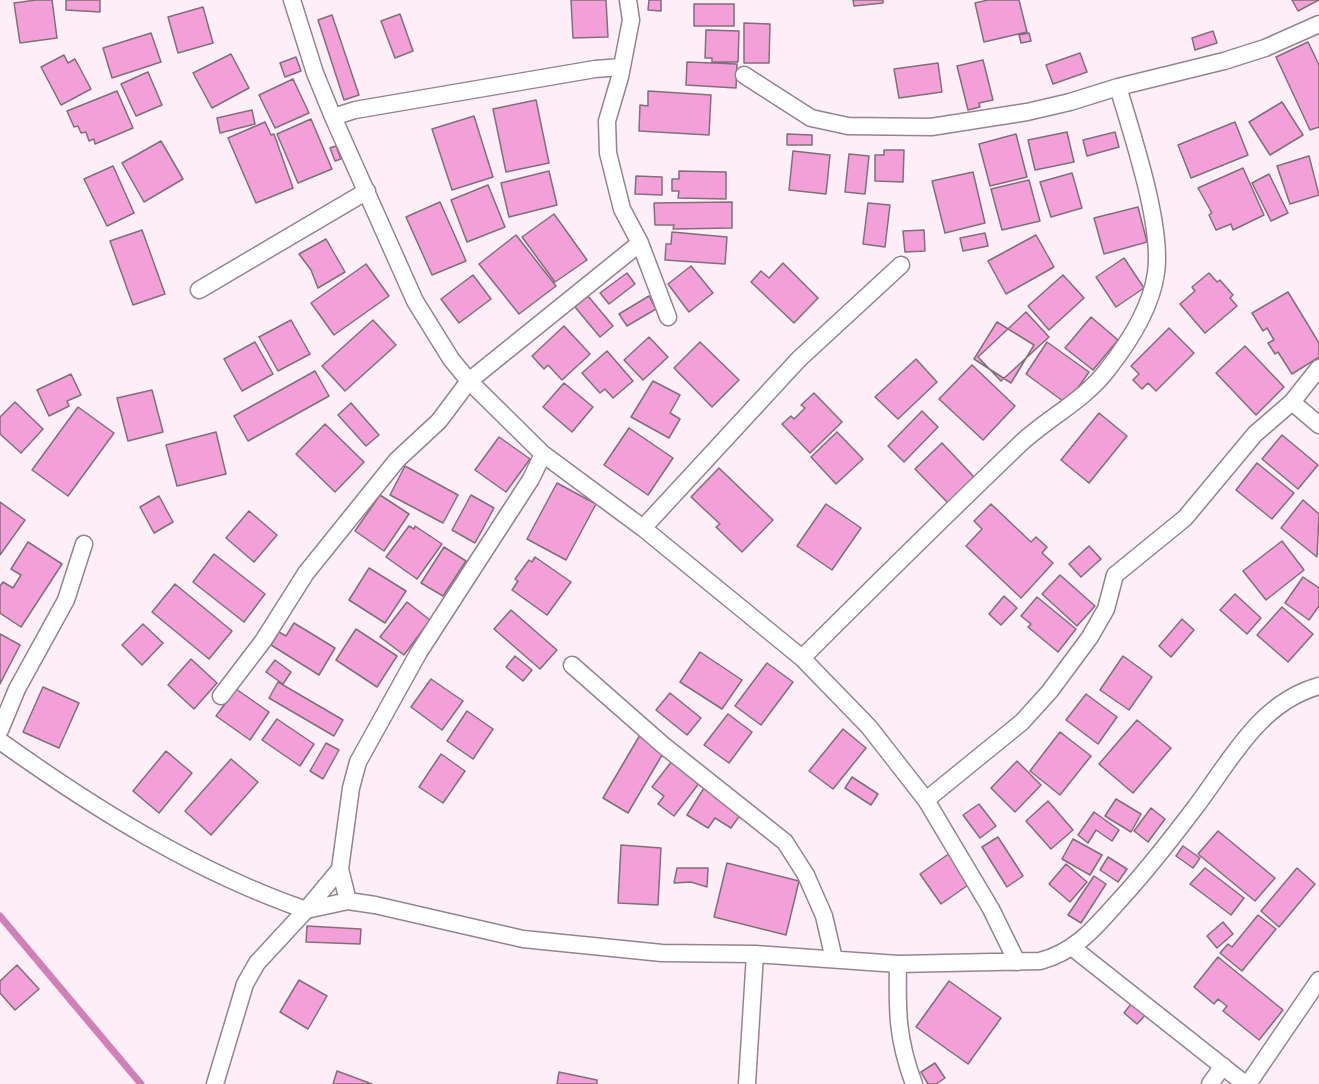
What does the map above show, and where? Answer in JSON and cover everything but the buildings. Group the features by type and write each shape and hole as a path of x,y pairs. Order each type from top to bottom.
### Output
{"street":[{"path":"292,0 315,73 415,301 469,381 543,454 643,528 733,604 802,658 869,727 926,800 991,909 1017,962"},
{"path":"628,0 631,20 622,67 607,122 608,153 622,209 640,243 668,317"},
{"path":"744,75 811,118 848,126 931,127 1027,112 1224,61 1265,48 1319,24"},
{"path":"333,117 355,110 561,75 622,67"},
{"path":"802,658 1021,444 1089,390 1107,370 1135,328 1151,299 1156,273 1157,244 1118,87"},
{"path":"199,290 367,191"},
{"path":"221,696 263,641 306,573 397,460 439,420 469,381 640,243"},
{"path":"643,528 799,359 901,265"},
{"path":"926,800 1022,722 1050,691 1090,637 1106,609 1115,575 1185,518 1255,434 1292,402 1319,368"},
{"path":"1292,402 1319,426"},
{"path":"348,902 340,869 351,788 358,762 419,652 531,479 543,454"},
{"path":"0,730 17,689 66,600 84,544"},
{"path":"572,665 663,745 785,842 806,875 824,916 834,959"},
{"path":"0,741 68,790 212,872 267,897 306,910 348,902 375,905 523,939 663,954 755,954 898,964 1017,962 1040,961 1060,956 1073,948 1157,858 1252,728 1275,708 1319,686"},
{"path":"215,1084 245,984 257,963 340,869"},
{"path":"1073,948 1246,1084 1319,980"},
{"path":"747,1084 755,954"},
{"path":"898,964 896,1018 905,1059 914,1084"},
{"path":"1210,1084 1223,1066"}],"waterway":[{"path":"0,916 141,1084"}]}
